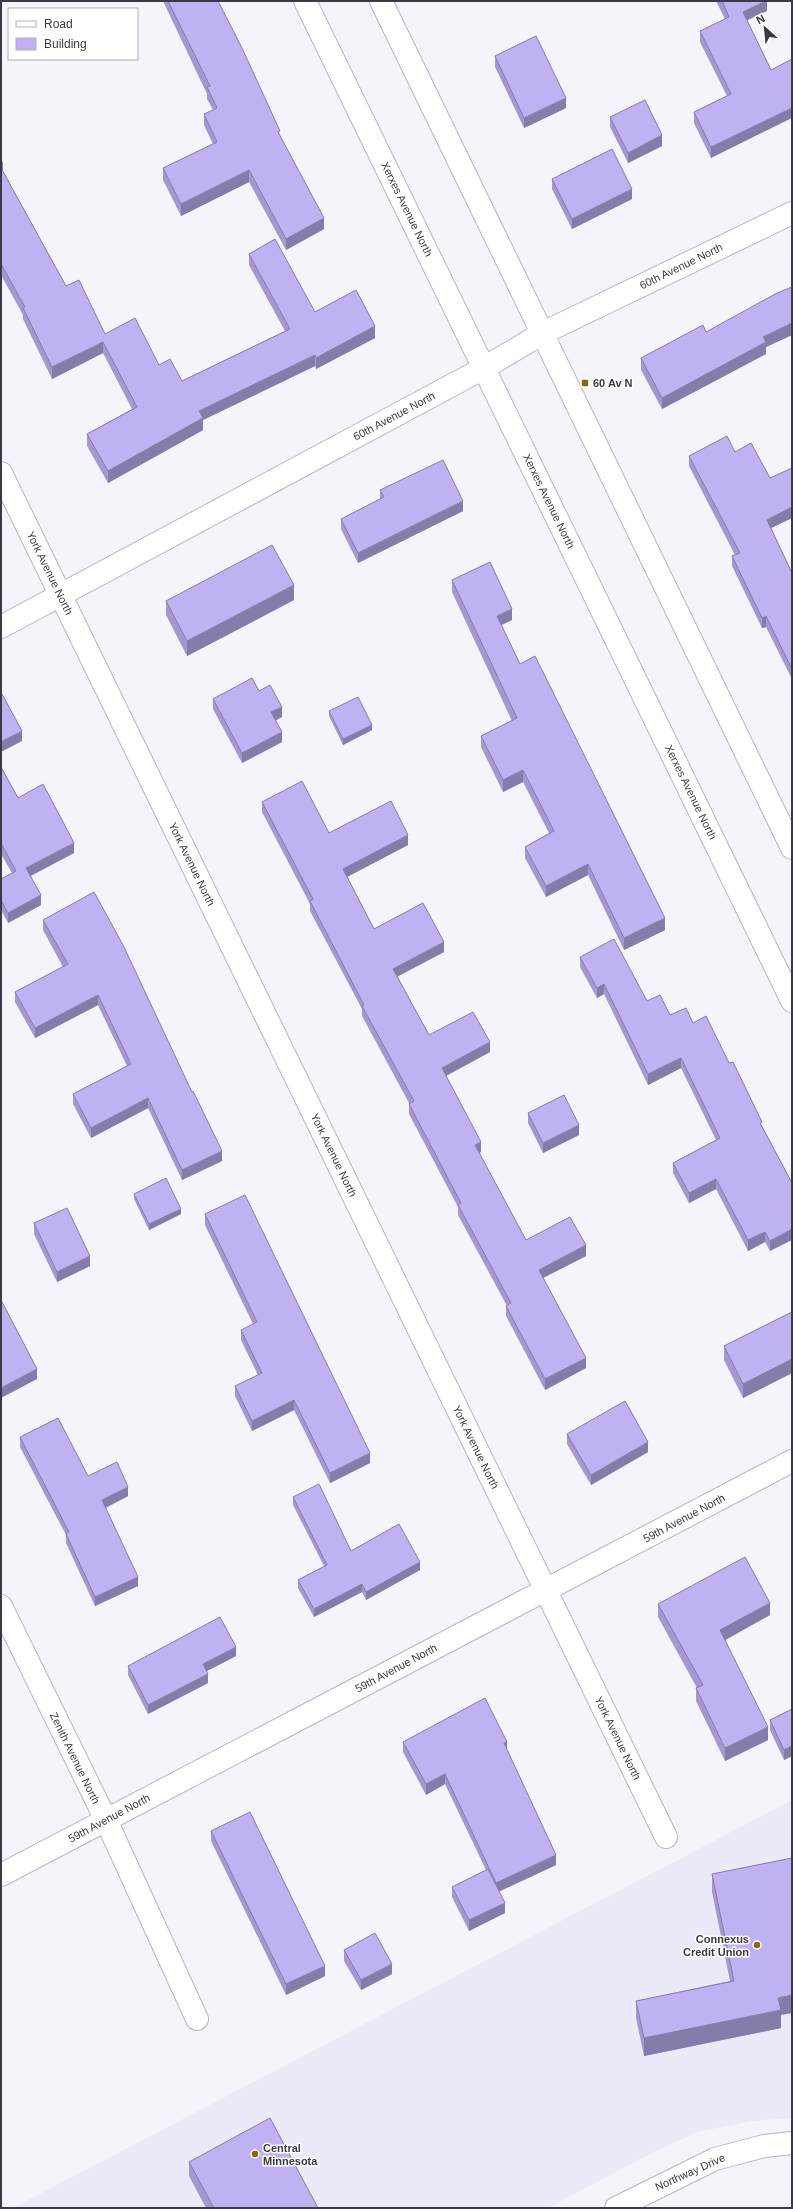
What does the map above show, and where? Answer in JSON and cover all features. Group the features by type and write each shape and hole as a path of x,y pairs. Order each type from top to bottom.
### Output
{"street":[{"name":"Xerxes Avenue North","path":"306,1 792,1000"},
{"path":"381,1 792,848"},
{"name":"60th Avenue North","path":"1,627 484,368 543,333 792,213"},
{"name":"York Avenue North","path":"1,473 666,1837"},
{"name":"59th Avenue North","path":"1,1875 792,1461"},
{"name":"Zenith Avenue North","path":"1,1606 106,1820 197,2019"},
{"name":"Northway Drive","path":"616,2208 714,2160 764,2146 792,2142"}],"shaded area":[{"path":"792,1800 792,2118 753,2121 697,2132 652,2153 548,2208 13,2208"}],"building":[{"path":"168,1 218,1 242,48 280,131 278,132 324,218 286,239 249,170 181,204 163,168 217,142 204,114 217,108 207,87 210,86"},
{"path":"722,1 766,1 743,12 771,70 792,59 792,108 711,147 694,112 731,94 700,31 729,17"},
{"path":"536,36 566,98 524,118 495,56"},
{"path":"645,100 662,135 628,153 610,117"},
{"path":"612,149 632,189 572,219 552,179"},
{"path":"1,168 66,286 79,280 105,334 135,318 159,365 170,359 182,381 290,329 249,254 275,239 315,312 356,290 375,326 316,358 315,355 199,411 203,418 108,471 87,434 137,407 103,342 52,367 23,308 25,307 1,264"},
{"path":"792,287 792,323 763,337 766,342 662,398 641,358 703,325 706,332 777,293"},
{"path":"727,436 735,452 751,443 770,478 792,468 792,507 767,520 792,573 792,669 766,616 762,618 732,556 740,553 689,456"},
{"path":"443,460 463,501 358,553 341,519 384,497 380,490"},
{"path":"272,545 294,585 187,641 166,601"},
{"path":"490,562 512,609 497,616 520,664 535,656 665,918 624,938 588,864 546,886 525,847 554,831 523,770 503,780 481,736 517,718 452,580"},
{"path":"252,678 259,691 270,685 282,707 271,712 282,732 242,753 213,699"},
{"path":"1,694 22,731 1,742"},
{"path":"358,697 372,725 343,739 329,711"},
{"path":"1,767 18,798 43,784 74,843 26,868 41,895 8,913 1,900 1,879 16,871 1,843"},
{"path":"302,781 329,833 391,801 408,835 343,869 374,929 423,903 444,942 393,969 429,1035 473,1012 490,1042 442,1068 481,1142 475,1145 526,1240 570,1217 586,1245 539,1270 586,1358 545,1379 506,1306 511,1303 458,1205 461,1203 409,1104 414,1101 362,1006 364,1005 310,901 313,899 262,802"},
{"path":"94,892 123,945 192,1092 193,1091 222,1151 182,1170 148,1098 91,1128 73,1094 131,1064 98,995 35,1028 15,992 68,964 43,920"},
{"path":"614,939 647,1001 660,995 670,1015 686,1008 693,1023 706,1016 729,1063 733,1062 762,1122 760,1123 792,1183 792,1229 770,1241 765,1232 748,1240 716,1179 689,1193 673,1163 720,1138 681,1058 648,1074 604,984 597,988 580,957"},
{"path":"564,1095 579,1125 543,1143 528,1113"},
{"path":"166,1178 181,1209 149,1224 134,1194"},
{"path":"245,1195 370,1453 330,1473 294,1400 252,1421 235,1386 262,1373 241,1330 257,1322 205,1214"},
{"path":"67,1208 90,1256 57,1272 34,1223"},
{"path":"1,1300 37,1369 1,1388"},
{"path":"792,1312 792,1359 743,1384 724,1346"},
{"path":"625,1401 648,1442 591,1475 567,1434"},
{"path":"58,1418 88,1476 117,1462 128,1487 102,1500 138,1577 95,1597 66,1534 69,1532 20,1437"},
{"path":"319,1484 351,1551 399,1524 420,1562 366,1592 362,1584 314,1609 298,1580 327,1565 293,1497"},
{"path":"745,1557 770,1603 720,1630 768,1727 725,1748 696,1688 703,1685 658,1604"},
{"path":"220,1617 236,1647 203,1664 208,1674 148,1705 128,1666"},
{"path":"485,1698 507,1742 504,1743 556,1855 496,1883 445,1774 426,1784 403,1742"},
{"path":"792,1709 792,1746 784,1750 770,1720"},
{"path":"250,1812 325,1966 286,1984 211,1831"},
{"name":"Connexus Credit Union","path":"792,1858 792,1995 778,1998 781,2010 644,2038 636,2001 734,1981 712,1874"},
{"path":"488,1869 505,1903 469,1920 452,1887"},
{"path":"375,1933 392,1964 361,1980 344,1950"},
{"name":"Central Minnesota","path":"270,2118 318,2208 214,2208 189,2162"}],"place":[{"name":"60 Av N","path":"585,383"},
{"name":"Connexus Credit Union","path":"757,1945"},
{"name":"Central Minnesota","path":"255,2154"}]}
